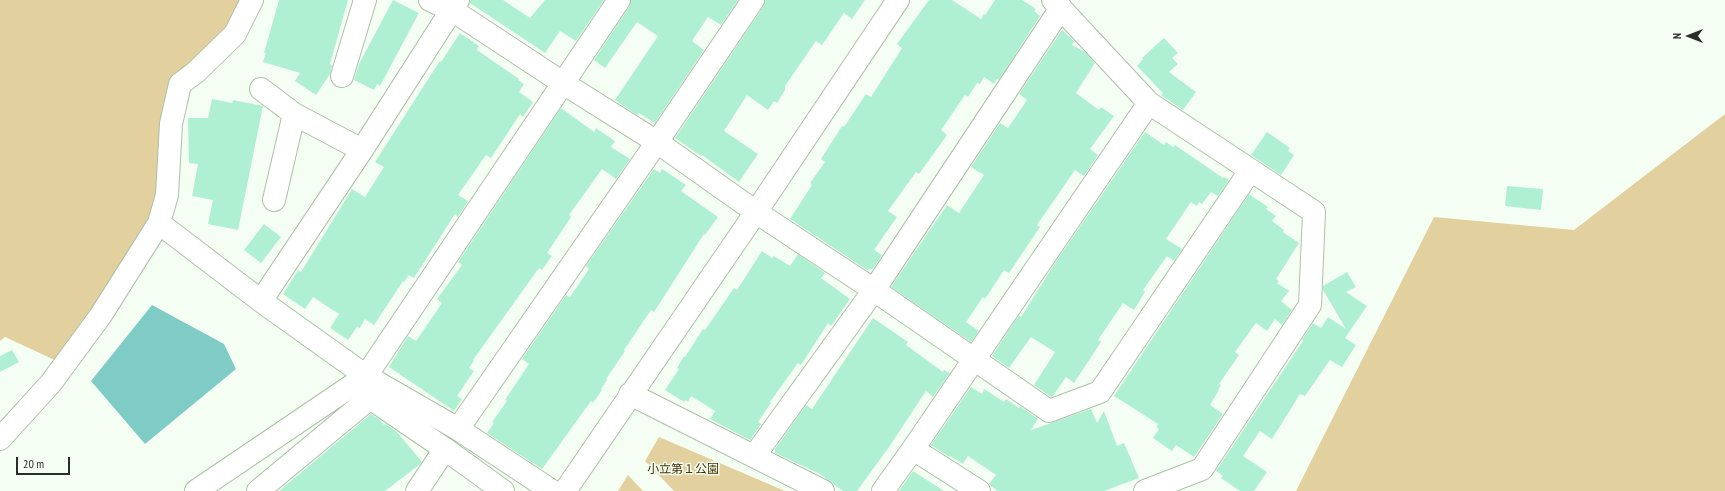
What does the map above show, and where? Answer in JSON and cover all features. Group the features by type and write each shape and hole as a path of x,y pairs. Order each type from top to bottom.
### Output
{"street":[{"path":"0,439 56,377 101,315 160,223 167,195 171,124 180,84 196,72 235,34 252,0"},
{"path":"342,76 365,0"},
{"path":"430,0 455,5 563,83 657,142 756,212 874,290 973,360 1049,411 1100,392 1250,171"},
{"path":"258,491 370,385 563,83 619,0"},
{"path":"458,429 657,142 753,0"},
{"path":"565,491 756,212 898,0"},
{"path":"755,455 874,290 1057,4 1149,103 1314,212 1310,305 1202,469 1145,491"},
{"path":"261,301 362,150 455,5"},
{"path":"261,89 294,114 362,150"},
{"path":"883,491 1149,103"},
{"path":"274,200 294,114"},
{"path":"160,223 370,385 445,449 503,491"},
{"path":"370,385 458,429 552,491"},
{"path":"196,491 370,385"},
{"path":"630,394 755,455 823,491"},
{"path":"418,491 445,449"},
{"path":"913,449 979,491"}],"green space":[{"path":"0,0 243,0 235,29 172,99 145,252 59,362 5,337 0,341"},
{"path":"1725,114 1725,491 1296,491 1434,217 1574,230"},
{"name":"小立第１公園","path":"659,437 785,491 674,491 645,461"},
{"name":"小立第１公園","path":"628,475 643,491 618,491"}],"water":[{"path":"152,305 224,344 236,369 145,444 91,381"}],"building":[{"path":"279,0 348,0 330,64 332,65 330,74 316,95 295,81 300,73 263,62 266,53 264,53"},
{"path":"393,0 419,13 380,86 377,84 374,90 354,80 359,64"},
{"path":"470,0 503,0 530,18 545,0 604,0 576,41 560,31 545,53 470,3"},
{"path":"631,0 738,0 721,25 708,17 692,41 704,50 655,123 639,113 637,115 615,100 658,36 637,22 605,68 594,60 629,7"},
{"path":"765,0 865,0 852,19 844,13 822,45 816,41 785,86 785,90 777,103 774,101 768,110 747,95 724,131 758,154 739,182 702,155 701,156 675,138 763,7"},
{"path":"929,0 952,0 981,19 995,0 1022,0 1036,9 1034,11 1040,16 999,80 997,79 994,84 984,77 980,84 977,83 968,97 965,95 941,130 947,135 919,174 916,172 888,211 897,217 874,250 882,255 873,269 867,270 790,219 812,185 810,183 825,162 821,159 842,126 844,127 866,94 871,97 902,48 897,44"},
{"path":"1062,30 1074,41 1072,45 1085,52 1095,63 1076,93 1099,110 1101,107 1114,116 1090,149 1098,155 1084,176 1075,170 1037,225 1040,227 1009,273 1004,270 985,299 983,297 966,322 979,331 971,342 891,287 947,205 959,213 984,175 971,167 1000,123 1008,128 1027,100 1019,94"},
{"path":"460,33 479,46 477,50 519,79 518,80 524,84 519,92 533,102 523,117 520,114 491,158 486,155 458,195 468,201 458,217 455,214 414,278 409,275 404,282 403,281 374,325 365,319 360,328 357,327 348,340 330,328 339,314 313,297 305,309 283,294 298,270 301,272 352,189 365,197 384,167 375,162 434,70"},
{"path":"1164,38 1178,53 1172,58 1178,64 1169,72 1196,92 1183,110 1161,95 1163,93 1137,66 1143,59 1142,58"},
{"path":"212,99 232,103 233,100 263,106 238,230 208,224 213,200 192,196 198,164 189,163 188,118 208,118"},
{"path":"561,108 594,132 596,128 615,141 611,147 630,159 616,179 602,169 569,215 571,217 547,253 552,256 542,270 539,268 473,360 474,361 469,368 474,371 457,396 462,399 454,411 389,367 408,336 416,341 442,303 437,299 462,265 458,262"},
{"path":"1145,132 1164,145 1166,142 1173,147 1175,145 1223,178 1224,177 1229,180 1218,196 1211,192 1202,204 1199,202 1197,206 1191,202 1166,239 1182,249 1174,261 1167,256 1143,290 1145,292 1134,310 1123,303 1098,340 1101,342 1074,383 1066,377 1051,397 1034,385 1055,352 1031,337 1009,368 992,356 1019,315 1021,317 1055,263"},
{"path":"1267,132 1290,148 1288,151 1294,155 1281,175 1251,155"},
{"path":"654,169 660,173 662,169 686,185 681,191 718,217 705,235 704,234 654,312 651,310 624,350 625,351 606,379 607,380 601,389 602,390 593,403 591,401 542,469 487,433 494,423 492,422 507,401 505,400 529,364 522,359 566,295 570,297 589,269 586,266"},
{"path":"1507,186 1543,189 1541,210 1505,206"},
{"path":"1249,194 1268,207 1266,209 1276,216 1272,221 1284,230 1283,232 1299,243 1276,279 1279,281 1277,283 1289,291 1281,301 1292,310 1282,325 1275,319 1267,331 1256,323 1235,352 1239,355 1219,384 1221,385 1219,390 1210,405 1223,414 1194,457 1176,445 1172,451 1153,438 1159,429 1156,427 1158,424 1114,396"},
{"path":"264,224 281,237 261,263 244,250"},
{"path":"762,251 772,258 774,256 790,266 798,254 825,273 821,278 850,299 831,326 828,323 801,365 798,363 770,402 771,403 758,422 761,424 750,440 710,419 715,411 691,396 688,402 686,400 684,402 665,390 679,369 677,368 684,356 685,357 703,329 705,330 734,288 737,290"},
{"path":"1347,272 1356,287 1346,292 1367,306 1345,338 1356,345 1342,367 1330,360 1305,396 1300,394 1272,439 1260,431 1243,456 1267,472 1254,491 1240,491 1221,478 1223,476 1216,471 1303,341 1302,340 1313,323 1321,328 1328,317 1346,329 1323,290 1323,286"},
{"path":"873,318 908,342 906,345 943,372 944,370 950,373 933,397 926,391 889,447 857,491 843,491 820,474 775,453 775,449 806,405 812,409"},
{"path":"12,350 19,362 0,372 0,356"},
{"path":"971,387 982,394 984,389 1004,402 1006,399 1019,408 1020,406 1038,419 1031,430 1091,409 1097,423 1104,411 1117,446 1124,443 1139,478 1104,491 997,491 989,484 996,475 968,456 963,464 931,445"},
{"path":"371,414 380,420 384,425 386,424 397,432 422,462 419,465 385,491 279,491"},
{"path":"913,471 944,491 899,491"}]}
